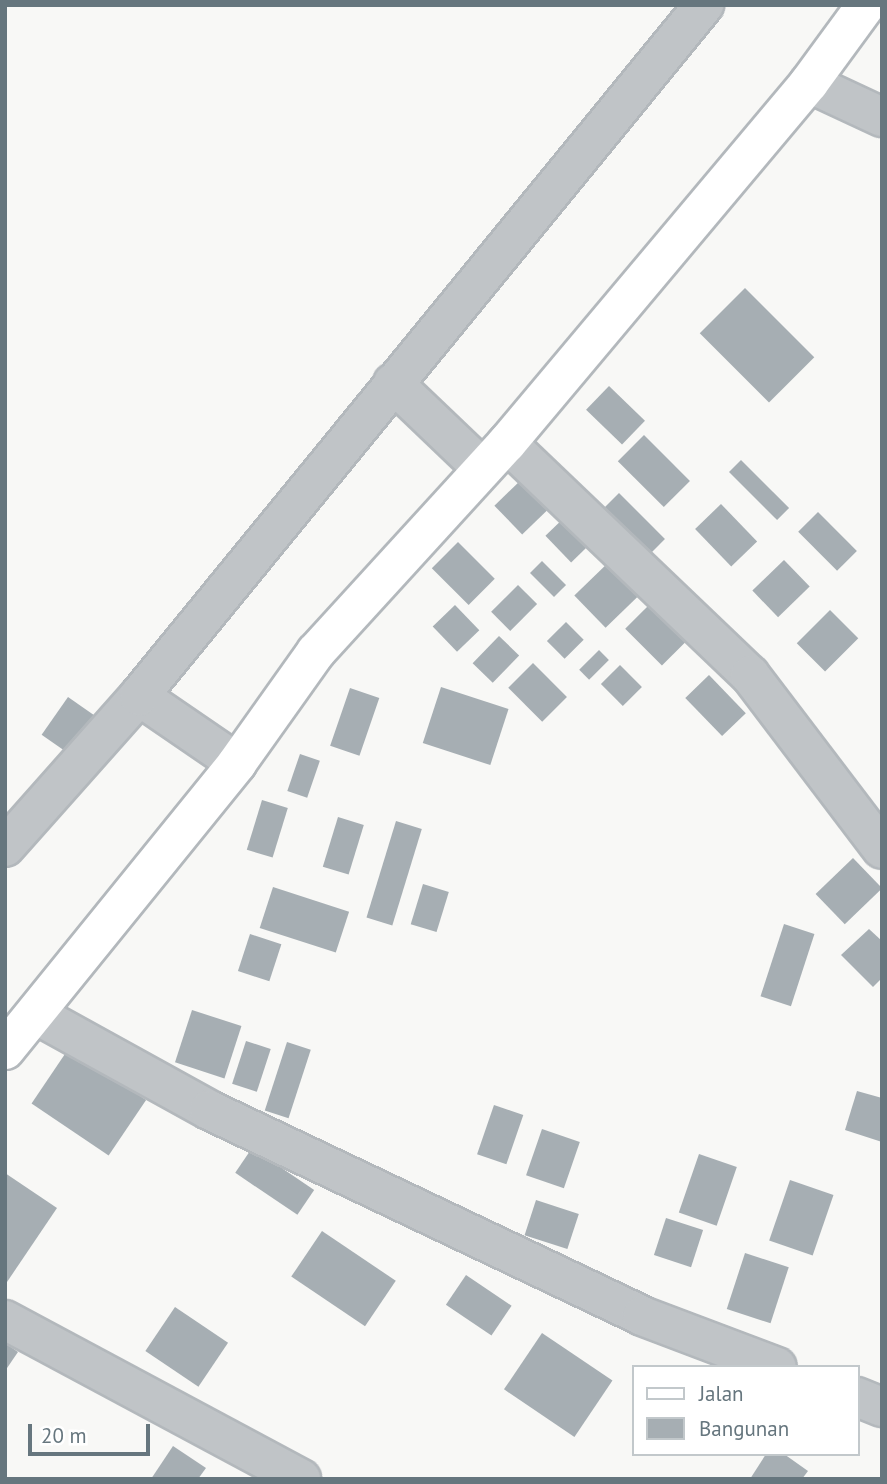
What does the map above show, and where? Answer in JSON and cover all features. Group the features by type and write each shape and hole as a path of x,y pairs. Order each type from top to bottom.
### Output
{"main road":[{"path":"5,1050 38,1016 227,758 485,452 809,83 866,5"}],"street":[{"path":"5,847 144,700 399,388 704,5"},
{"path":"809,83 882,117"},
{"path":"399,388 485,452 750,675 882,849"},
{"path":"144,700 227,758"},
{"path":"38,1016 221,1116 642,1316 771,1365"},
{"path":"5,1320 301,1479"},
{"path":"859,1398 882,1407"}],"building":[{"path":"745,288 814,357 769,403 700,333"},
{"path":"609,386 645,421 622,444 586,410"},
{"path":"644,435 690,481 664,507 618,461"},
{"path":"741,460 789,508 777,520 729,472"},
{"path":"521,480 549,509 522,534 494,506"},
{"path":"619,493 665,539 644,560 598,514"},
{"path":"721,504 757,541 731,566 695,529"},
{"path":"818,512 857,551 837,571 798,532"},
{"path":"567,515 593,542 571,562 545,536"},
{"path":"458,542 495,579 469,605 432,568"},
{"path":"611,560 642,592 606,628 574,595"},
{"path":"784,560 810,587 778,617 752,591"},
{"path":"542,561 566,585 554,597 530,573"},
{"path":"518,585 537,604 510,631 491,612"},
{"path":"657,597 694,634 662,666 625,629"},
{"path":"455,605 479,630 457,652 433,627"},
{"path":"830,610 858,638 825,672 797,643"},
{"path":"566,622 584,640 565,659 547,641"},
{"path":"499,636 519,655 493,683 473,663"},
{"path":"599,650 609,660 589,680 579,670"},
{"path":"533,663 567,697 542,722 508,688"},
{"path":"620,665 642,687 623,706 601,684"},
{"path":"709,675 746,713 722,736 685,698"},
{"path":"441,687 509,709 490,765 423,743"},
{"path":"350,688 379,698 359,756 330,746"},
{"path":"68,697 102,721 76,759 42,735"},
{"path":"300,754 320,761 307,798 287,791"},
{"path":"262,800 288,808 273,858 247,850"},
{"path":"338,817 364,825 349,875 323,867"},
{"path":"396,821 422,829 392,925 366,918"},
{"path":"853,858 882,888 845,924 816,894"},
{"path":"423,884 449,892 437,932 411,924"},
{"path":"273,887 349,912 336,953 260,928"},
{"path":"784,924 814,934 791,1006 761,996"},
{"path":"869,929 882,941 882,978 873,987 841,955"},
{"path":"250,934 281,944 269,981 238,971"},
{"path":"192,1010 241,1026 224,1078 175,1062"},
{"path":"246,1041 271,1049 257,1092 232,1084"},
{"path":"287,1042 311,1050 289,1118 265,1110"},
{"path":"69,1048 146,1100 109,1156 32,1104"},
{"path":"857,1091 882,1098 882,1142 845,1130"},
{"path":"494,1105 523,1115 506,1164 477,1154"},
{"path":"542,1129 580,1142 564,1188 526,1175"},
{"path":"252,1148 314,1190 297,1215 235,1173"},
{"path":"699,1154 737,1167 717,1226 679,1213"},
{"path":"5,1173 57,1208 5,1285"},
{"path":"790,1180 833,1195 813,1255 769,1241"},
{"path":"536,1200 579,1214 567,1249 525,1235"},
{"path":"666,1218 703,1230 691,1267 654,1255"},
{"path":"322,1231 396,1281 365,1326 291,1277"},
{"path":"745,1253 789,1267 771,1323 727,1309"},
{"path":"466,1275 512,1306 491,1336 446,1305"},
{"path":"175,1307 228,1343 198,1387 145,1351"},
{"path":"542,1333 612,1381 574,1437 504,1389"},
{"path":"5,1343 18,1352 5,1371"},
{"path":"173,1446 206,1468 198,1479 151,1479"},
{"path":"765,1456 787,1456 808,1471 802,1479 750,1479"}]}
